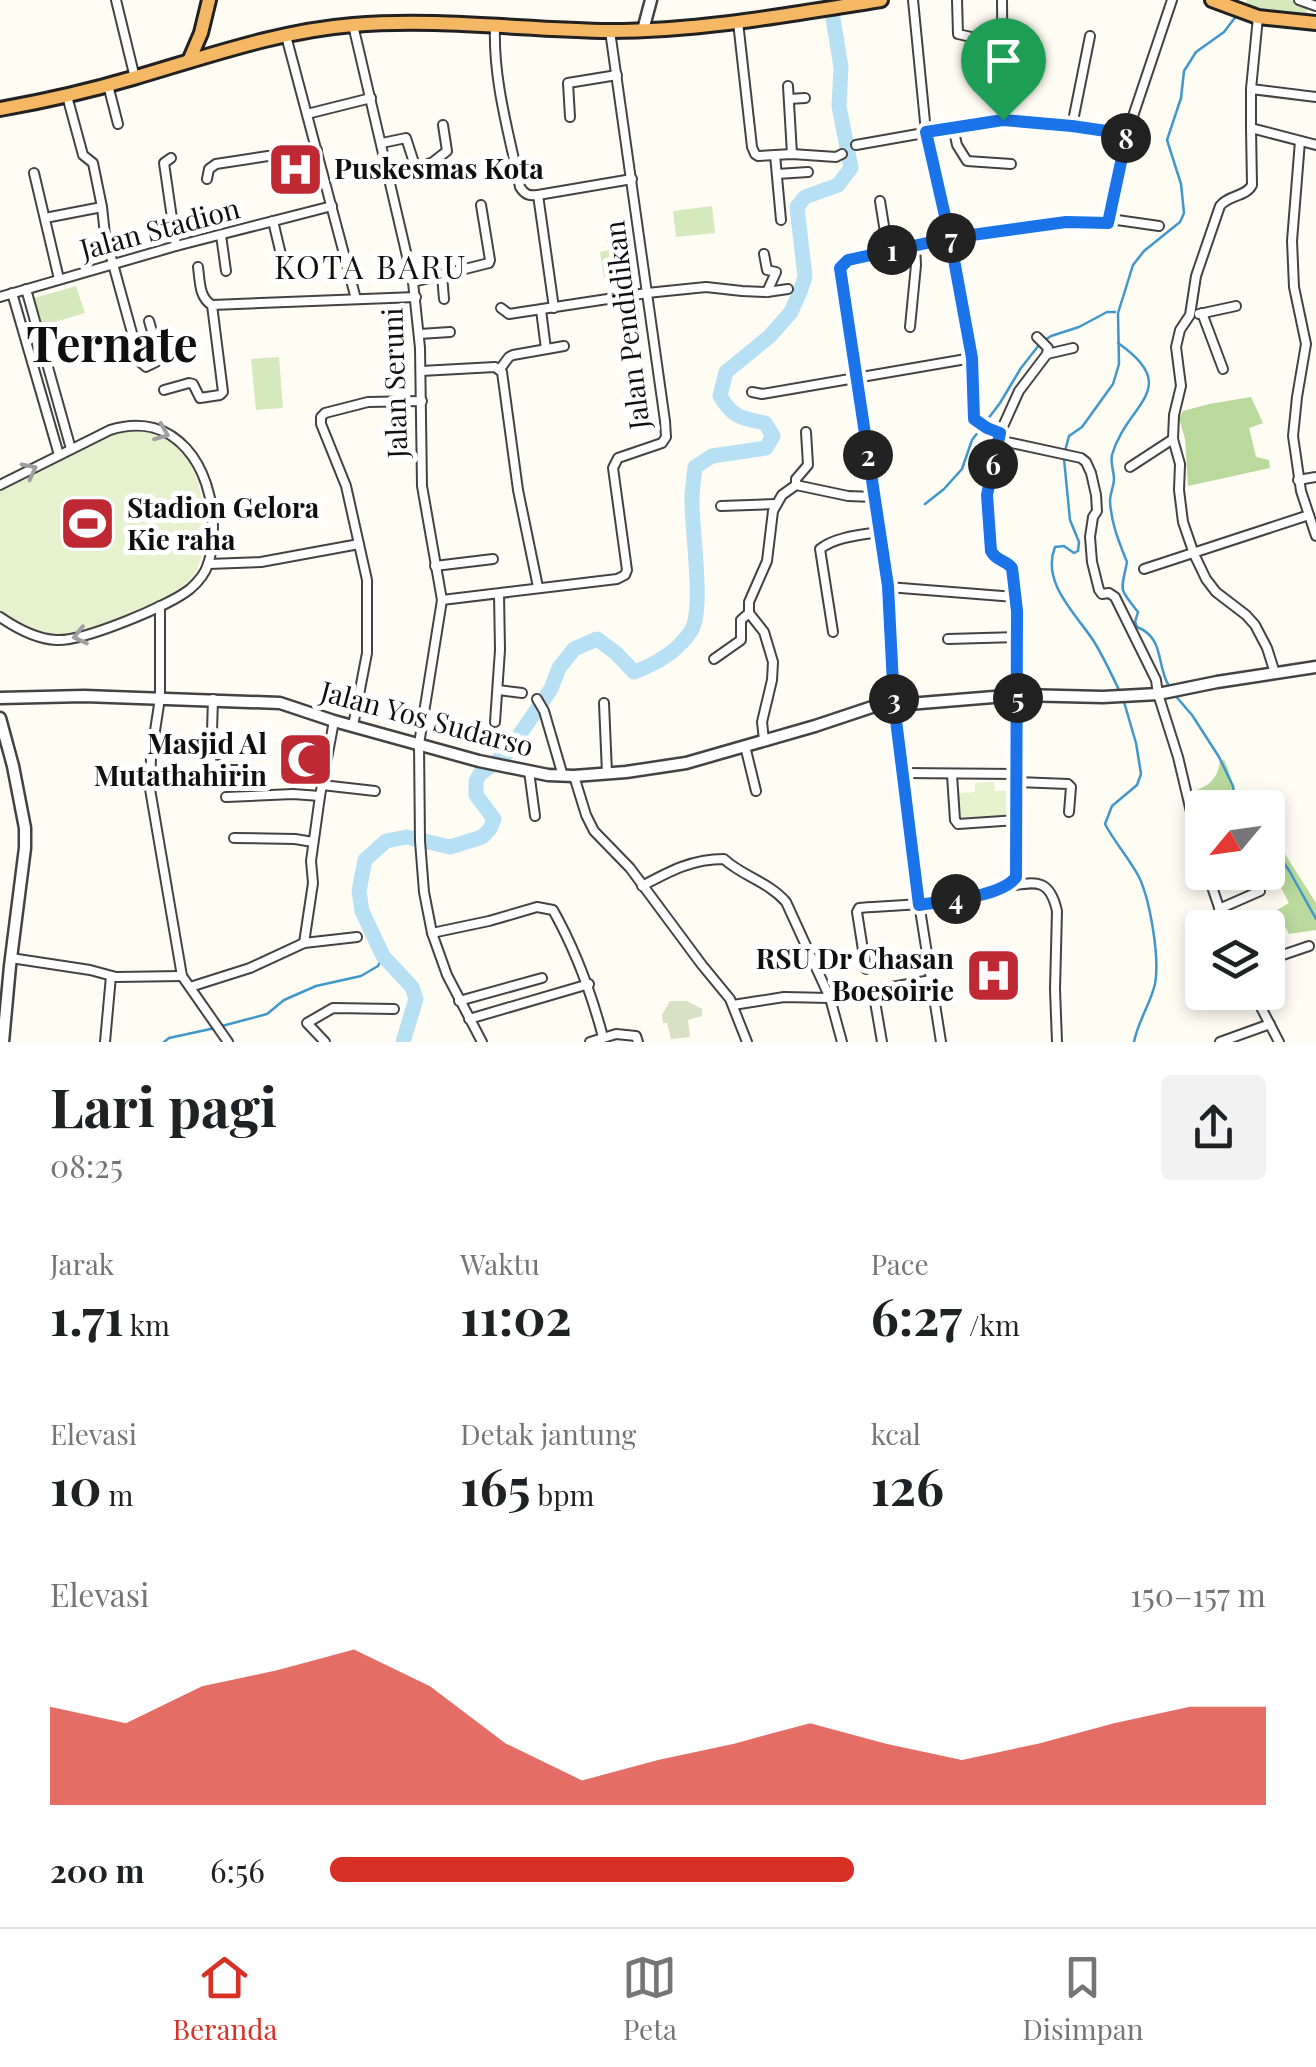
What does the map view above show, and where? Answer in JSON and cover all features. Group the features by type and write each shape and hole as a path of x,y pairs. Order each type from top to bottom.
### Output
{"highway":[{"path":"189,61 209,0"},
{"path":"0,109 67,96 286,36 353,25 419,23 642,30 738,22 795,6 816,10 881,0"},
{"path":"1212,0 1255,17 1316,22"},
{"path":"201,33 217,53"}],"street":[{"path":"116,0 135,78"},
{"path":"642,30 651,0"},
{"path":"913,0 926,132 972,358 976,422 998,436 1086,462 1098,508 1093,517 1091,552 1100,593 1116,597 1150,666 1162,694 1186,790"},
{"path":"957,0 958,34 971,37"},
{"path":"1002,0 1003,120"},
{"path":"942,1042 902,773 888,586 840,268 848,260 950,238 1066,222 1108,224 1127,134 1172,0"},
{"path":"1299,0 1316,6"},
{"path":"1255,17 1252,185 1247,192 1225,200 1220,206 1196,276 1190,315 1177,340 1181,386 1174,415 1174,439 1180,464 1183,522 1194,554 1212,588 1255,625 1275,673"},
{"path":"738,22 753,152 758,156 842,154"},
{"name":"Jalan Seruni","path":"353,25 414,282 422,401 421,476 442,600 419,744 424,892 432,934 459,1001 482,1042"},
{"path":"495,26 496,73 520,186 526,194 632,179"},
{"name":"Jalan Pendidikan","path":"442,600 617,579 628,570 615,462 659,445 666,437 666,420 610,31"},
{"path":"286,36 356,299"},
{"path":"1072,126 1090,36"},
{"path":"570,117 568,83 616,75"},
{"path":"108,85 118,124"},
{"path":"788,86 792,154"},
{"path":"1251,89 1316,97"},
{"path":"67,96 83,155 93,163 112,264 140,362 146,367 159,356 148,321"},
{"path":"307,114 370,98"},
{"path":"788,100 805,98"},
{"path":"856,145 1003,120 1127,134"},
{"path":"382,143 406,138 417,172 448,151 444,125"},
{"path":"953,127 956,146 966,161 1011,164"},
{"path":"1251,128 1316,145"},
{"path":"1300,141 1292,242 1294,288 1306,344 1294,423 1298,480 1316,536"},
{"path":"207,180 209,169 216,164 317,150"},
{"path":"775,155 781,220"},
{"path":"171,158 164,164 176,246"},
{"path":"777,174 808,172"},
{"path":"34,173 60,279"},
{"path":"538,195 554,308"},
{"path":"880,201 888,251"},
{"path":"414,282 489,263 481,205"},
{"name":"Jalan Stadion","path":"0,297 332,206"},
{"path":"45,218 102,207"},
{"path":"1110,219 1159,226"},
{"path":"272,221 283,264"},
{"path":"221,236 226,271"},
{"path":"910,326 915,246"},
{"path":"764,254 767,270 776,272 767,292"},
{"path":"164,390 189,383 200,398 222,394 212,306 202,295 198,267"},
{"path":"442,275 444,299"},
{"path":"502,308 509,314 706,287 767,292 788,289"},
{"path":"26,289 71,449"},
{"path":"12,293 59,455"},
{"path":"212,306 416,297"},
{"path":"1190,315 1236,306"},
{"path":"541,310 546,348"},
{"path":"1202,314 1223,368"},
{"path":"419,334 450,332"},
{"path":"1010,886 1016,877 1018,637 1012,568 992,554 987,495 998,436 1020,392 1047,354 1048,348 1037,337"},
{"path":"538,587 518,490 500,368 509,356 564,346"},
{"path":"1047,354 1073,348"},
{"path":"752,392 762,394 972,358"},
{"path":"420,371 500,368"},
{"path":"353,726 367,653 368,596 346,486 320,417 368,402 422,401"},
{"path":"0,485 122,426 144,426 183,444 198,463 208,486 212,515 208,564 192,587 160,606 71,640 39,637 0,617"},
{"path":"796,485 808,462 806,432"},
{"path":"1130,467 1174,439"},
{"path":"1298,480 1316,476"},
{"path":"714,659 741,640 741,620 749,613 751,594 767,561 772,511 782,495 796,485 874,497"},
{"path":"721,506 776,504"},
{"path":"1144,570 1309,515"},
{"path":"833,632 822,546 879,532"},
{"path":"208,564 260,562 359,544"},
{"path":"435,566 492,559"},
{"path":"888,586 1015,597"},
{"path":"496,722 499,594"},
{"path":"160,606 160,698 150,789 182,976 228,1042"},
{"path":"749,613 764,632 773,662 762,722 764,740"},
{"path":"948,640 1018,637"},
{"name":"Jalan Yos Sudarso","path":"0,698 280,703 479,761 569,776 686,762 872,707 1018,696 1162,694 1316,668"},
{"path":"498,690 522,692"},
{"path":"213,699 211,764 251,768"},
{"path":"537,699 594,832 623,860 734,1006 747,1042"},
{"path":"604,703 607,774"},
{"path":"0,718 14,766 25,848 4,1042"},
{"path":"304,943 313,883 311,861 334,721"},
{"path":"745,746 756,791"},
{"path":"529,771 535,816"},
{"path":"902,773 1068,784 1069,812"},
{"path":"952,775 954,820 958,824 1017,820"},
{"path":"322,784 375,791"},
{"path":"226,796 320,796"},
{"path":"234,838 314,842"},
{"path":"642,886 682,865 711,859 727,861 738,872 776,891 786,902 830,998 842,1042"},
{"path":"866,968 857,910 919,905 1010,886 1040,884 1049,888 1057,911 1057,1042"},
{"path":"1212,890 1218,908 1260,891"},
{"path":"432,934 546,906 554,912 574,949 589,984 603,1038"},
{"path":"190,987 250,968 304,943 357,936"},
{"path":"1285,954 1309,946"},
{"path":"11,958 111,976 182,976"},
{"path":"104,1042 111,976"},
{"path":"459,1001 542,978"},
{"path":"734,1006 784,997 830,998 931,980"},
{"path":"468,1019 589,984"},
{"path":"873,990 882,1042"},
{"path":"325,1042 308,1023 330,1010 394,1009"},
{"path":"1263,1010 1279,1042"},
{"path":"1220,1042 1270,1024"},
{"path":"590,1042 616,1034 632,1034 638,1042"}],"green space":[{"path":"1247,0 1290,0 1309,6 1306,16 1245,7"},
{"path":"712,206 715,233 676,237 673,211"},
{"path":"614,232 615,237 628,235 635,273 604,278 600,252 609,250 606,234"},
{"path":"76,286 85,313 42,326 34,298"},
{"path":"279,357 283,408 256,410 251,359"},
{"path":"1251,397 1263,423 1249,428 1256,457 1269,460 1270,468 1188,486 1185,439 1179,418 1183,411"},
{"path":"124,430 159,436 183,453 191,466 205,522 204,546 194,575 176,591 96,631 59,638 33,632 0,612 0,489"},
{"path":"1224,760 1235,790 1196,790 1212,781"},
{"path":"994,782 995,791 1010,791 1011,815 960,818 958,793 975,792 975,783"},
{"path":"1285,854 1316,903 1316,930 1289,934 1285,910 1277,910 1289,903 1282,890"},
{"path":"670,1001 687,1001 702,1009 702,1016 688,1020 690,1037 671,1039 662,1015"}],"waterway":[{"path":"403,1042 416,999 412,987 383,956 362,911 359,891 365,860 386,841 407,837 450,847 482,837 490,829 494,819 476,795 476,781 507,753 574,649 597,639 634,672 680,645 691,631 697,605 692,499 695,467 712,456 766,448 773,436 765,423 739,416 720,396 726,372 770,336 791,312 800,292 805,277 797,207 805,197 838,185 851,168 839,106 841,67 830,0"},
{"path":"1065,451 1069,436 1082,427 1113,384 1119,364 1118,313 1133,265 1180,222 1184,213 1181,184 1167,140 1181,98 1184,71 1196,52 1224,32 1237,15"},
{"path":"1045,340 1115,312"},
{"path":"1118,343 1137,359 1147,373 1149,385 1112,455 1111,509 1127,562 1123,589 1138,612 1137,627 1156,645 1169,686"},
{"path":"925,504 962,469 972,440 1039,345"},
{"path":"1064,459 1070,520 1079,542 1074,553 1064,546 1055,547 1052,572 1062,596 1104,658 1119,690"},
{"path":"1173,693 1219,757 1234,790"},
{"path":"1124,702 1141,774 1137,785 1112,806 1105,824 1143,887 1156,960 1155,984 1134,1042"},
{"path":"1285,864 1316,919"},
{"path":"222,1026 267,1014 284,1000 316,986 361,976 378,966 383,956"},
{"path":"164,1042 215,1028"}],"place":[{"name":"Puskesmas Kota","path":"295,169"},
{"name":"Stadion Gelora Kie raha","path":"88,524"},
{"name":"Masjid Al Mutathahirin","path":"306,760"},
{"name":"RSU Dr Chasan Boesoirie","path":"993,975"}],"district":[{"name":"KOTA BARU","path":"371,268"},
{"name":"Ternate","path":"112,345"}],"route":[{"path":"1003,120 926,132 950,238 848,260 840,268 888,586 894,704 919,905 1010,886 1016,877 1017,611 1012,568 995,557 988,536 987,495 1000,433 974,419 972,358 950,238 1066,222 1108,223 1127,134 1003,120"}]}
